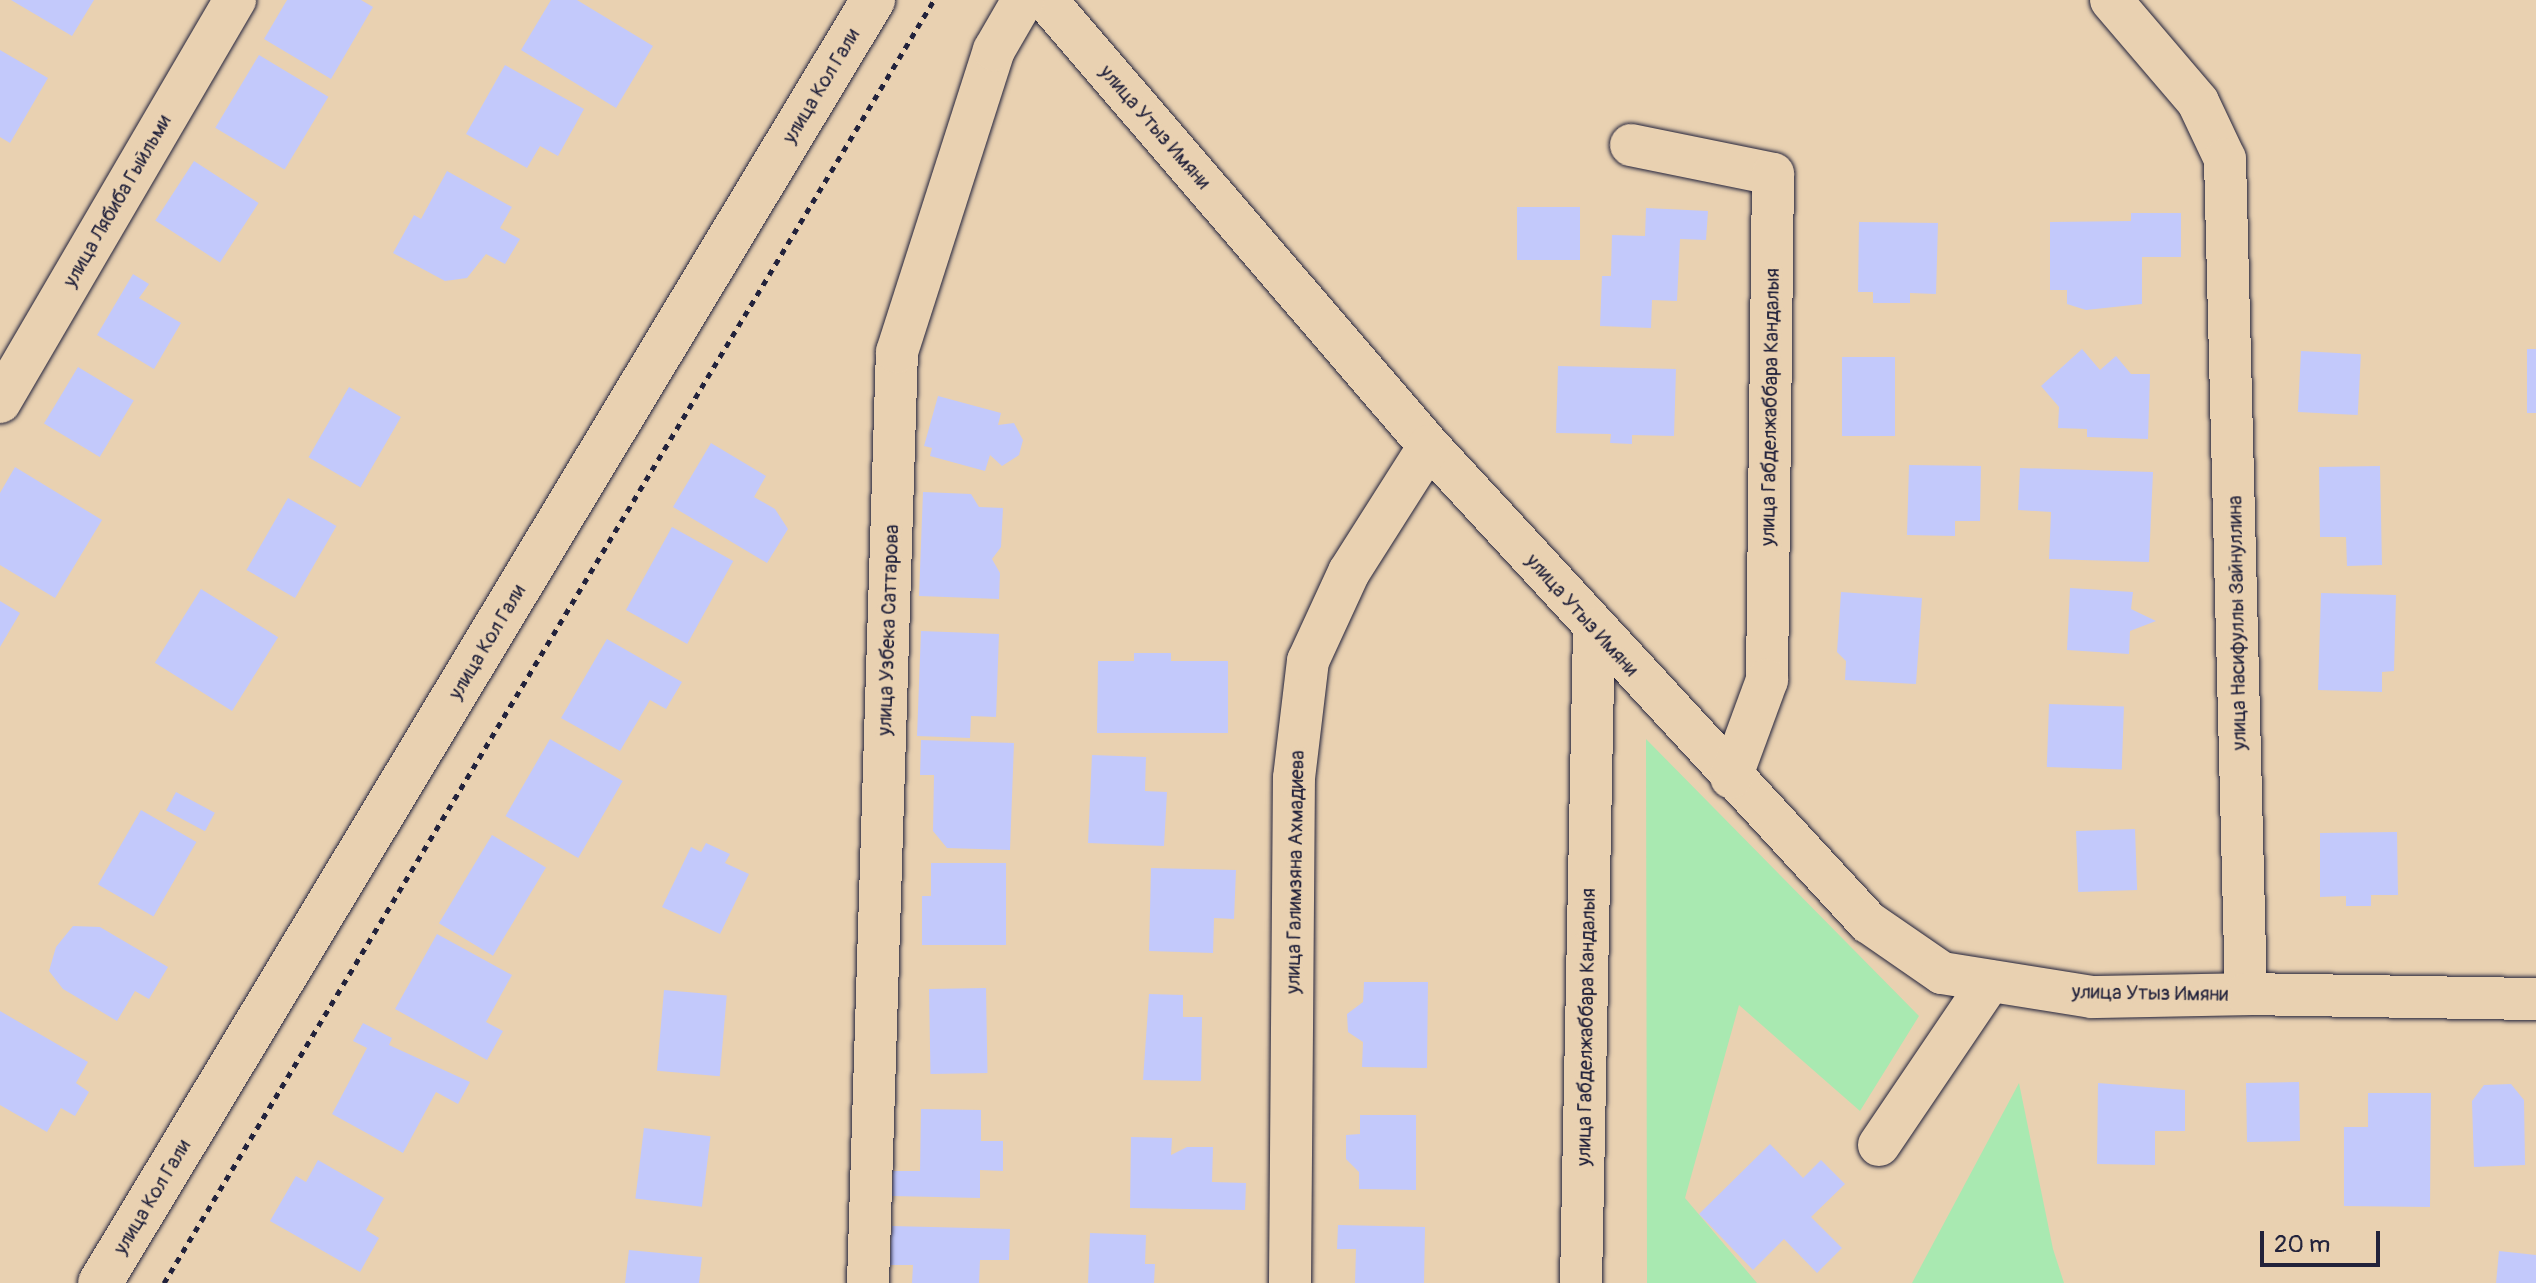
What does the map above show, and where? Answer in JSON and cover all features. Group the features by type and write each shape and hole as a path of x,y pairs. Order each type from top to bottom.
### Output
{"street":[{"name":"улица Лябиба Гыйльми","path":"0,402 235,0"},
{"name":"улица Кол Гали","path":"100,1283 873,0"},
{"name":"улица Узбека Саттарова","path":"868,1283 897,352 994,50 1023,0"},
{"name":"улица Утыз Имяни","path":"1046,0 1429,446 1731,778 1868,922 1942,973 2092,997 2246,994"},
{"name":"улица Насифуллы Зайнуллина","path":"2111,0 2198,102 2225,159 2246,994"},
{"name":"улица Габделжаббара Кандалыя","path":"1631,145 1773,174 1767,680 1731,778"},
{"name":"улица Галимзяна Ахмадиева","path":"1290,1283 1294,778 1308,661 1349,572 1429,446"},
{"name":"улица Габделжаббара Кандалыя","path":"1581,1283 1594,628"},
{"path":"1879,1145 1990,981"},
{"path":"2246,994 2536,999"}],"path":[{"path":"164,1283 934,0"}],"green space":[{"path":"1646,739 1919,1016 1860,1111 1739,1005 1685,1198 1757,1283 1647,1283"},
{"path":"2019,1083 2053,1249 2064,1283 1912,1283"}],"building":[{"path":"11,0 94,0 72,36"},
{"path":"287,0 361,0 373,7 331,79 264,39"},
{"path":"551,0 577,0 653,46 616,108 521,50"},
{"path":"0,50 48,78 10,143 0,137"},
{"path":"259,55 328,97 285,170 215,128"},
{"path":"505,65 584,109 558,156 540,146 527,168 466,134"},
{"path":"194,161 259,203 220,262 155,221"},
{"path":"447,171 512,207 500,228 520,239 505,264 486,254 467,278 445,281 393,253 414,215 421,219"},
{"path":"1517,207 1580,207 1580,260 1517,260"},
{"path":"1646,208 1708,211 1706,240 1680,239 1677,301 1652,300 1651,328 1600,326 1602,276 1611,276 1612,235 1645,236"},
{"path":"2131,213 2181,213 2181,257 2142,257 2142,304 2086,310 2067,304 2067,290 2050,290 2050,222 2131,221"},
{"path":"1859,222 1938,223 1936,294 1910,293 1910,303 1873,303 1873,292 1858,292"},
{"path":"133,274 149,284 139,298 181,323 154,369 97,335"},
{"path":"2082,349 2100,370 2116,356 2131,374 2150,374 2148,439 2087,437 2087,429 2058,428 2059,407 2041,386"},
{"path":"2527,349 2536,349 2536,413 2527,413"},
{"path":"2301,351 2361,354 2358,415 2298,412"},
{"path":"1842,357 1895,357 1895,436 1842,436"},
{"path":"1558,366 1676,369 1674,436 1632,435 1632,444 1610,443 1611,434 1556,433"},
{"path":"78,367 134,400 100,457 44,424"},
{"path":"349,387 401,417 360,487 308,457"},
{"path":"938,396 1001,413 998,425 1014,423 1023,440 1019,455 1002,466 990,455 985,471 930,456 932,448 924,446"},
{"path":"711,443 766,476 754,497 775,509 788,529 767,563 673,507"},
{"path":"1909,465 1981,466 1980,521 1955,521 1955,536 1907,535"},
{"path":"2380,466 2382,565 2347,566 2346,537 2320,537 2319,467"},
{"path":"15,467 102,520 55,598 0,565 0,493"},
{"path":"2020,468 2153,472 2149,562 2049,559 2051,512 2018,510"},
{"path":"923,492 971,494 979,507 1003,508 1001,547 992,559 1000,573 999,599 919,596"},
{"path":"288,498 336,526 295,598 247,570"},
{"path":"672,527 733,561 687,644 626,610"},
{"path":"2070,588 2133,592 2131,609 2156,621 2130,631 2129,654 2067,650"},
{"path":"201,589 278,637 232,711 155,663"},
{"path":"1841,592 1922,598 1916,684 1845,680 1846,661 1837,652"},
{"path":"2321,593 2396,595 2394,671 2382,672 2382,692 2318,690"},
{"path":"0,601 20,613 0,647"},
{"path":"921,631 999,634 996,717 971,716 970,738 917,736"},
{"path":"607,639 682,682 666,709 650,700 620,751 561,718"},
{"path":"1134,653 1171,653 1171,661 1228,661 1228,733 1097,733 1098,661 1134,661"},
{"path":"2049,704 2124,707 2122,770 2047,767"},
{"path":"550,739 623,781 578,858 506,816"},
{"path":"921,740 1014,743 1010,850 947,848 933,831 934,775 920,775"},
{"path":"1092,755 1146,757 1145,791 1167,792 1164,846 1088,843"},
{"path":"176,792 215,813 205,831 166,811"},
{"path":"141,810 196,842 153,916 98,884"},
{"path":"2135,829 2137,890 2078,892 2076,831"},
{"path":"2397,832 2398,895 2371,895 2371,906 2346,906 2346,896 2320,897 2320,833"},
{"path":"492,835 546,867 493,956 439,923"},
{"path":"706,843 730,854 725,863 749,874 720,934 662,907 691,847 701,852"},
{"path":"931,863 1006,863 1006,945 922,945 922,896 931,896"},
{"path":"1151,868 1236,870 1234,919 1214,918 1213,953 1149,951"},
{"path":"73,926 100,927 168,967 149,999 135,991 117,1021 63,989 49,971 56,947"},
{"path":"437,934 512,975 486,1022 503,1031 487,1060 395,1009"},
{"path":"1364,982 1428,982 1427,1068 1362,1067 1363,1042 1348,1032 1347,1014 1363,1002"},
{"path":"986,988 987,1073 930,1074 929,989"},
{"path":"664,990 727,995 720,1076 657,1071"},
{"path":"1149,994 1183,995 1183,1017 1202,1017 1201,1081 1143,1080"},
{"path":"0,1011 88,1062 76,1083 89,1092 75,1116 61,1108 47,1132 0,1105"},
{"path":"363,1023 392,1038 389,1045 470,1082 458,1104 436,1092 403,1153 332,1114 367,1048 353,1041"},
{"path":"2299,1082 2300,1141 2247,1142 2246,1083"},
{"path":"2098,1083 2185,1090 2185,1131 2155,1131 2155,1165 2097,1164"},
{"path":"2511,1084 2524,1100 2525,1165 2474,1167 2472,1101 2484,1085"},
{"path":"2368,1093 2431,1093 2430,1207 2344,1206 2344,1127 2368,1127"},
{"path":"921,1109 981,1110 981,1141 1003,1141 1003,1171 980,1170 980,1198 892,1196 893,1171 920,1171"},
{"path":"1360,1115 1416,1115 1416,1190 1359,1189 1359,1172 1346,1159 1346,1135 1360,1134"},
{"path":"644,1128 711,1136 702,1207 635,1198"},
{"path":"1131,1137 1172,1138 1171,1155 1187,1147 1213,1147 1212,1182 1246,1183 1245,1210 1130,1208"},
{"path":"1770,1144 1803,1178 1821,1160 1845,1184 1811,1217 1842,1248 1817,1273 1784,1239 1753,1270 1699,1214"},
{"path":"318,1160 384,1198 366,1230 379,1238 360,1272 270,1221 296,1176 306,1182"},
{"path":"1338,1225 1425,1227 1424,1283 1355,1283 1356,1249 1337,1249"},
{"path":"892,1226 1010,1229 1009,1260 980,1260 979,1283 912,1283 913,1265 890,1265"},
{"path":"1090,1233 1146,1235 1145,1264 1155,1264 1154,1283 1088,1283"},
{"path":"629,1250 702,1257 699,1283 625,1283"},
{"path":"2499,1251 2536,1255 2536,1283 2496,1283"}]}
